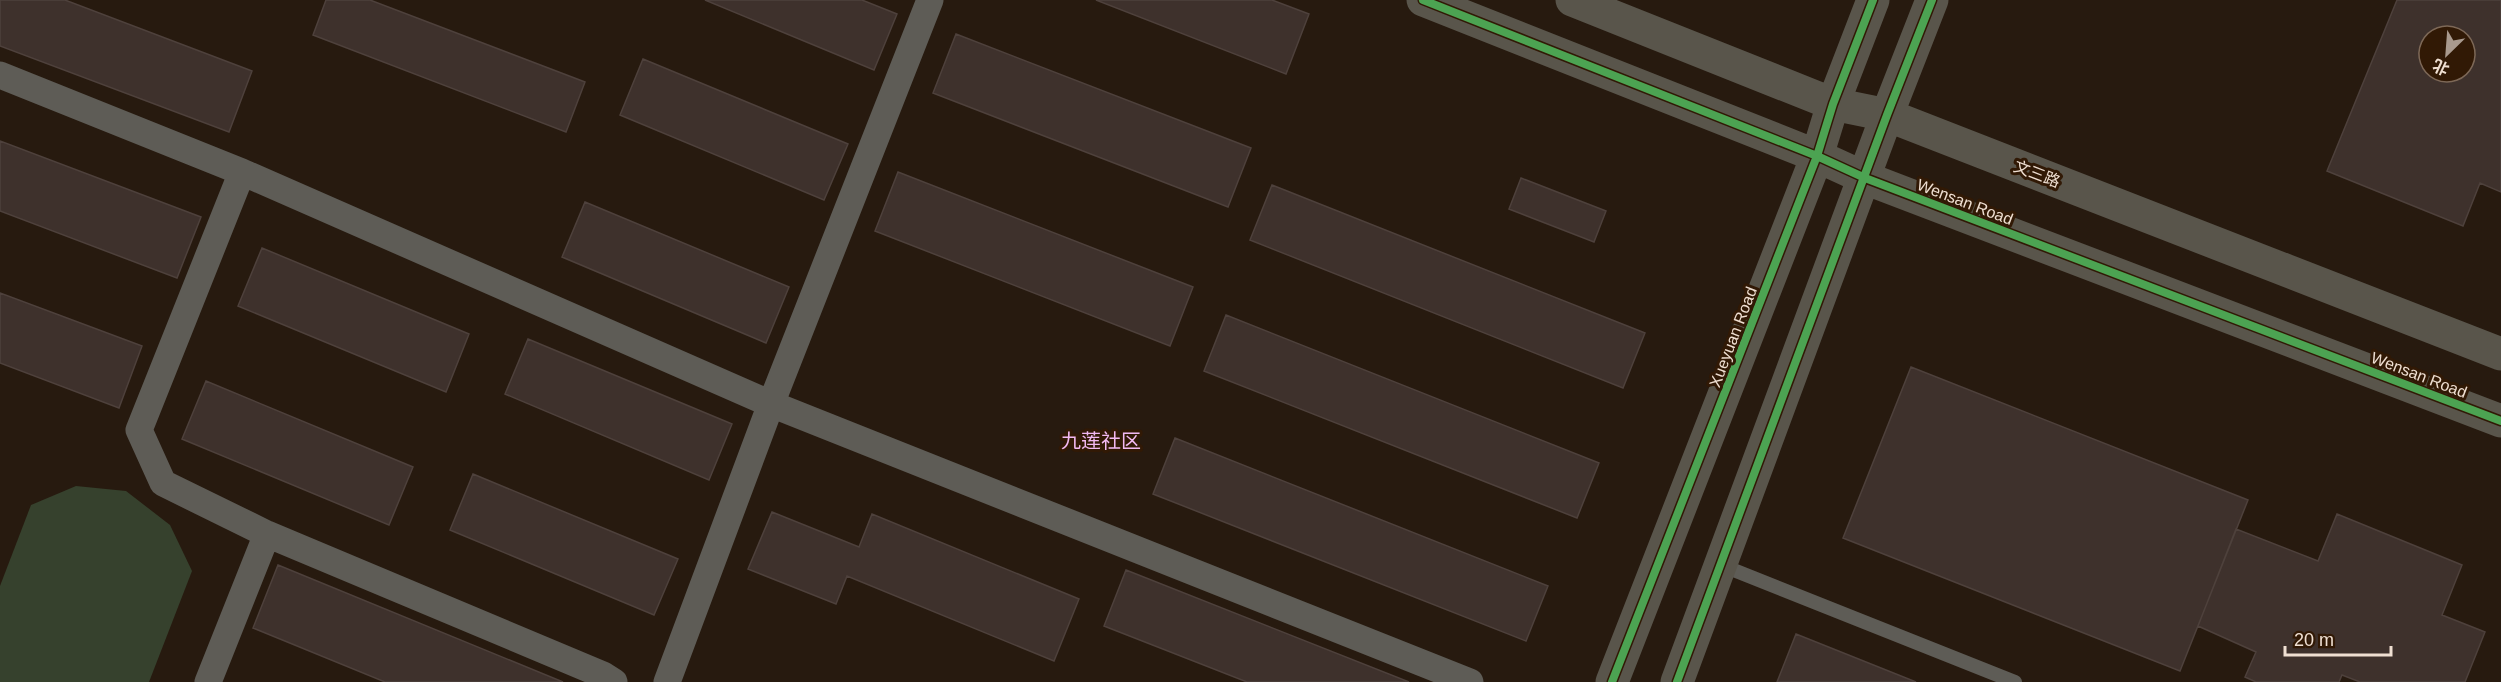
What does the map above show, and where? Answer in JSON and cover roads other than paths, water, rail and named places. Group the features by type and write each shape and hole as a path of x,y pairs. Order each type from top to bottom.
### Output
{"main road":[{"name":"Wensan Road","path":"1423,0 1817,156 1865,178 2501,421"},
{"name":"文三路","path":"1572,0 1833,104 1887,116 2501,354"},
{"name":"Xueyuan Road","path":"1612,682 1817,156 1833,104 1873,0"},
{"path":"1677,682 1932,0"}],"street":[{"path":"667,682 771,404 930,0"},
{"path":"0,75 242,172 771,404 1470,682"},
{"path":"242,172 139,430 163,483 267,534 606,680"},
{"path":"208,682 267,534"}],"lane":[{"path":"1721,565 2015,682"}],"district":[{"name":"九莲社区","path":"1101,441"}]}
